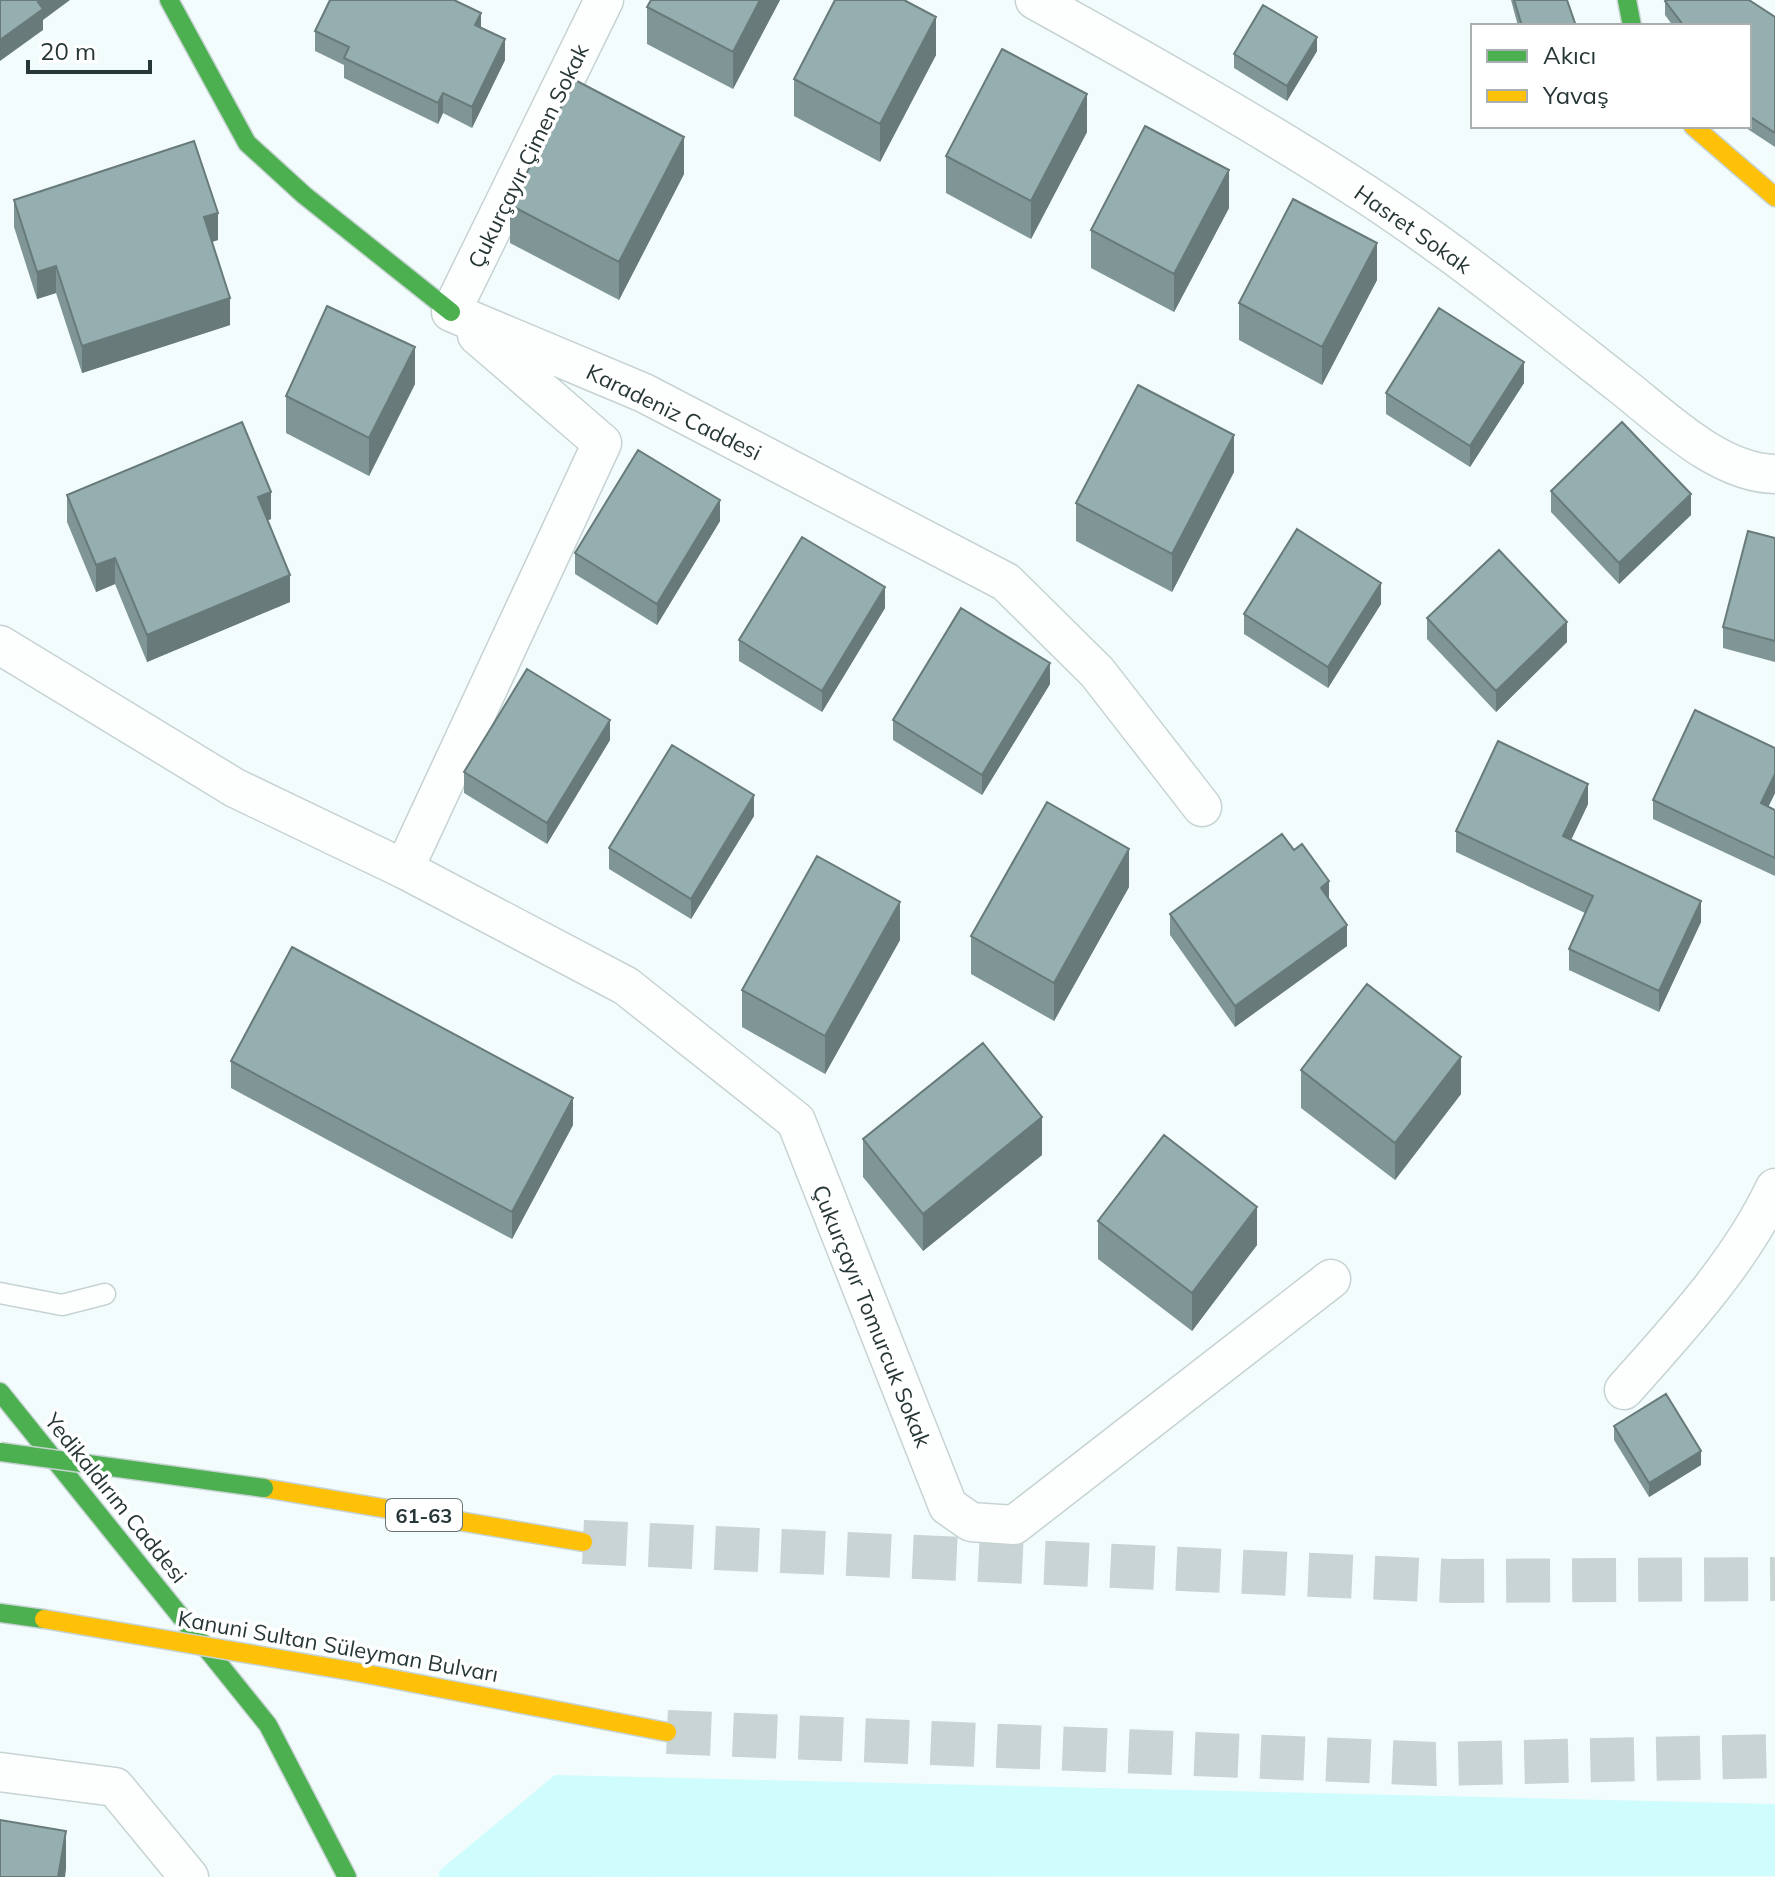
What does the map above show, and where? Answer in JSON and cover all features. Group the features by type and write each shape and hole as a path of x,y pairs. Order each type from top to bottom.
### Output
{"main road":[{"name":"Karadeniz Caddesi","path":"169,0 247,143 304,195 451,312"},
{"path":"1627,0 1632,24"},
{"path":"1695,128 1775,197"},
{"name":"Yedikaldırım Caddesi","path":"0,1392 268,1725 347,1877"},
{"name":"61-63","path":"0,1452 264,1488 583,1542"},
{"name":"Kanuni Sultan Süleyman Bulvarı","path":"0,1613 362,1673 667,1732"}],"street":[{"name":"Çukurçayır Çimen Sokak","path":"451,312 604,0"},
{"name":"Hasret Sokak","path":"1035,0 1195,89 1366,194 1522,306 1704,451 1763,474 1775,474"},
{"name":"Karadeniz Caddesi","path":"451,312 644,393 1006,582 1097,672 1202,807"},
{"path":"404,869 602,443 451,312"},
{"name":"Çukurçayır Tomurcuk Sokak","path":"0,645 235,788 404,869 626,986 796,1121 948,1506 971,1522 1014,1525 1331,1279"},
{"path":"1624,1390 1694,1311 1763,1214 1775,1188"},
{"path":"0,1772 115,1787 189,1877"}],"lane":[{"path":"0,1293 62,1305 105,1294"}],"shaded area":[{"path":"555,1775 1775,1804 1775,1876 439,1877 439,1871"}],"building":[{"path":"0,0 41,0 38,2 43,9 0,40"},
{"path":"330,0 454,0 481,13 475,25 505,39 472,107 443,93 438,103 344,58 349,47 315,31"},
{"path":"651,0 760,0 733,52 647,7"},
{"path":"835,0 904,0 936,17 880,124 794,79"},
{"path":"1514,0 1567,0 1575,24 1521,24"},
{"path":"1749,0 1775,17 1775,133 1751,117 1751,24 1682,24 1665,1"},
{"path":"1263,5 1317,37 1287,86 1234,54"},
{"path":"1002,49 1087,94 1031,201 946,156"},
{"path":"575,80 684,137 619,262 510,205"},
{"path":"1145,126 1229,170 1174,274 1091,230"},
{"path":"194,141 218,213 204,217 230,298 82,346 56,266 37,272 14,200"},
{"path":"1293,199 1377,243 1322,347 1239,303"},
{"path":"327,306 415,347 369,438 286,396"},
{"path":"1439,308 1524,362 1470,446 1386,393"},
{"path":"1138,385 1234,435 1172,554 1076,503"},
{"path":"242,422 271,492 258,497 290,575 147,635 115,558 96,565 67,495"},
{"path":"1622,422 1691,494 1619,563 1551,491"},
{"path":"638,450 720,500 657,604 575,553"},
{"path":"1297,529 1381,583 1328,667 1244,614"},
{"path":"1748,531 1775,538 1775,641 1723,627"},
{"path":"802,537 885,587 822,691 739,640"},
{"path":"1499,550 1567,622 1496,691 1427,618"},
{"path":"961,608 1050,663 982,775 893,720"},
{"path":"527,669 610,720 547,823 464,772"},
{"path":"1695,710 1775,748 1775,774 1761,803 1775,810 1775,858 1653,800"},
{"path":"1498,741 1588,784 1563,836 1701,901 1659,991 1569,949 1593,896 1456,831"},
{"path":"672,745 754,795 691,899 609,848"},
{"path":"1047,802 1129,849 1054,983 971,936"},
{"path":"1282,834 1294,850 1302,844 1329,881 1321,888 1347,925 1235,1006 1170,914"},
{"path":"817,856 900,902 825,1036 742,990"},
{"path":"292,947 573,1098 512,1212 231,1061"},
{"path":"1367,984 1461,1057 1395,1143 1301,1070"},
{"path":"983,1043 1042,1117 923,1214 863,1139"},
{"path":"1164,1135 1257,1207 1192,1293 1098,1221"},
{"path":"1666,1394 1701,1451 1649,1483 1614,1426"},
{"path":"0,1820 66,1831 58,1877 0,1877"}],"tunnel":[{"path":"583,1542 1449,1581 1775,1579"},
{"path":"667,1732 1435,1764 1775,1756"}],"traffic: fast":[{"path":"169,0 247,143 304,195 451,312"},
{"path":"1627,0 1632,24"},
{"path":"0,1392 268,1725 347,1877"},
{"path":"0,1452 264,1488"},
{"path":"0,1613 44,1619"}],"traffic: slow":[{"path":"1695,128 1775,197"},
{"path":"264,1488 583,1542"},
{"path":"44,1619 362,1673"},
{"path":"362,1673 667,1732"}]}
